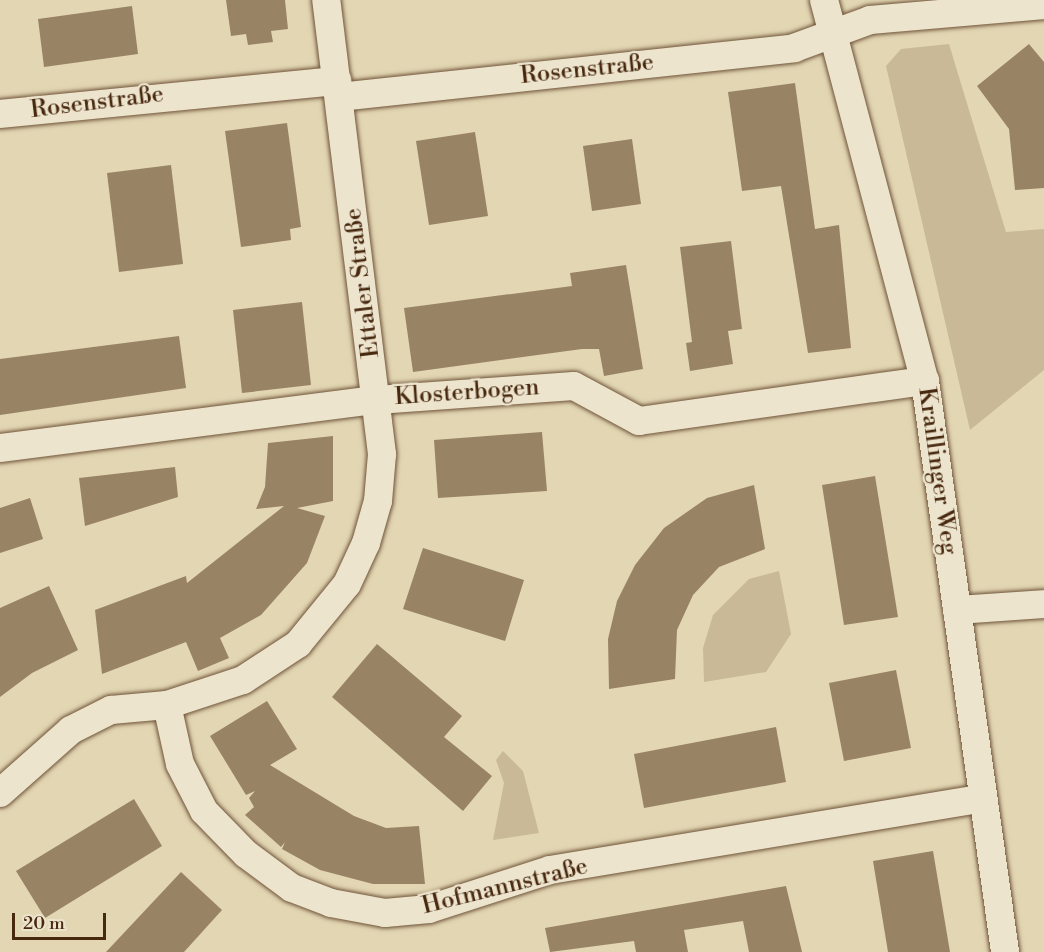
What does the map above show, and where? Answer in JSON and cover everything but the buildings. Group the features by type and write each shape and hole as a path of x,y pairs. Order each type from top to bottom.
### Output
{"street":[{"name":"Ettaler Straße","path":"0,793 70,730 111,710 167,705 243,680 298,644 328,612 366,543 378,501 377,400 326,0"},
{"name":"Kraillinger Weg","path":"824,0 925,381 1005,952"},
{"name":"Rosenstraße","path":"0,114 338,89 794,48 870,20 1044,5"},
{"name":"Klosterbogen","path":"0,448 377,400 574,386 639,422 925,381"},
{"path":"957,610 1044,604"},
{"name":"Hofmannstraße","path":"167,705 180,764 204,811 246,854 292,888 331,903 385,913 429,909 550,870 983,798"}],"shaded area":[{"path":"949,44 1006,232 1044,229 1044,370 970,430 886,66 901,49"},
{"path":"779,571 791,634 766,672 704,682 703,648 713,615 749,579"},
{"path":"503,751 523,771 539,833 493,840 504,783 496,760"}]}
